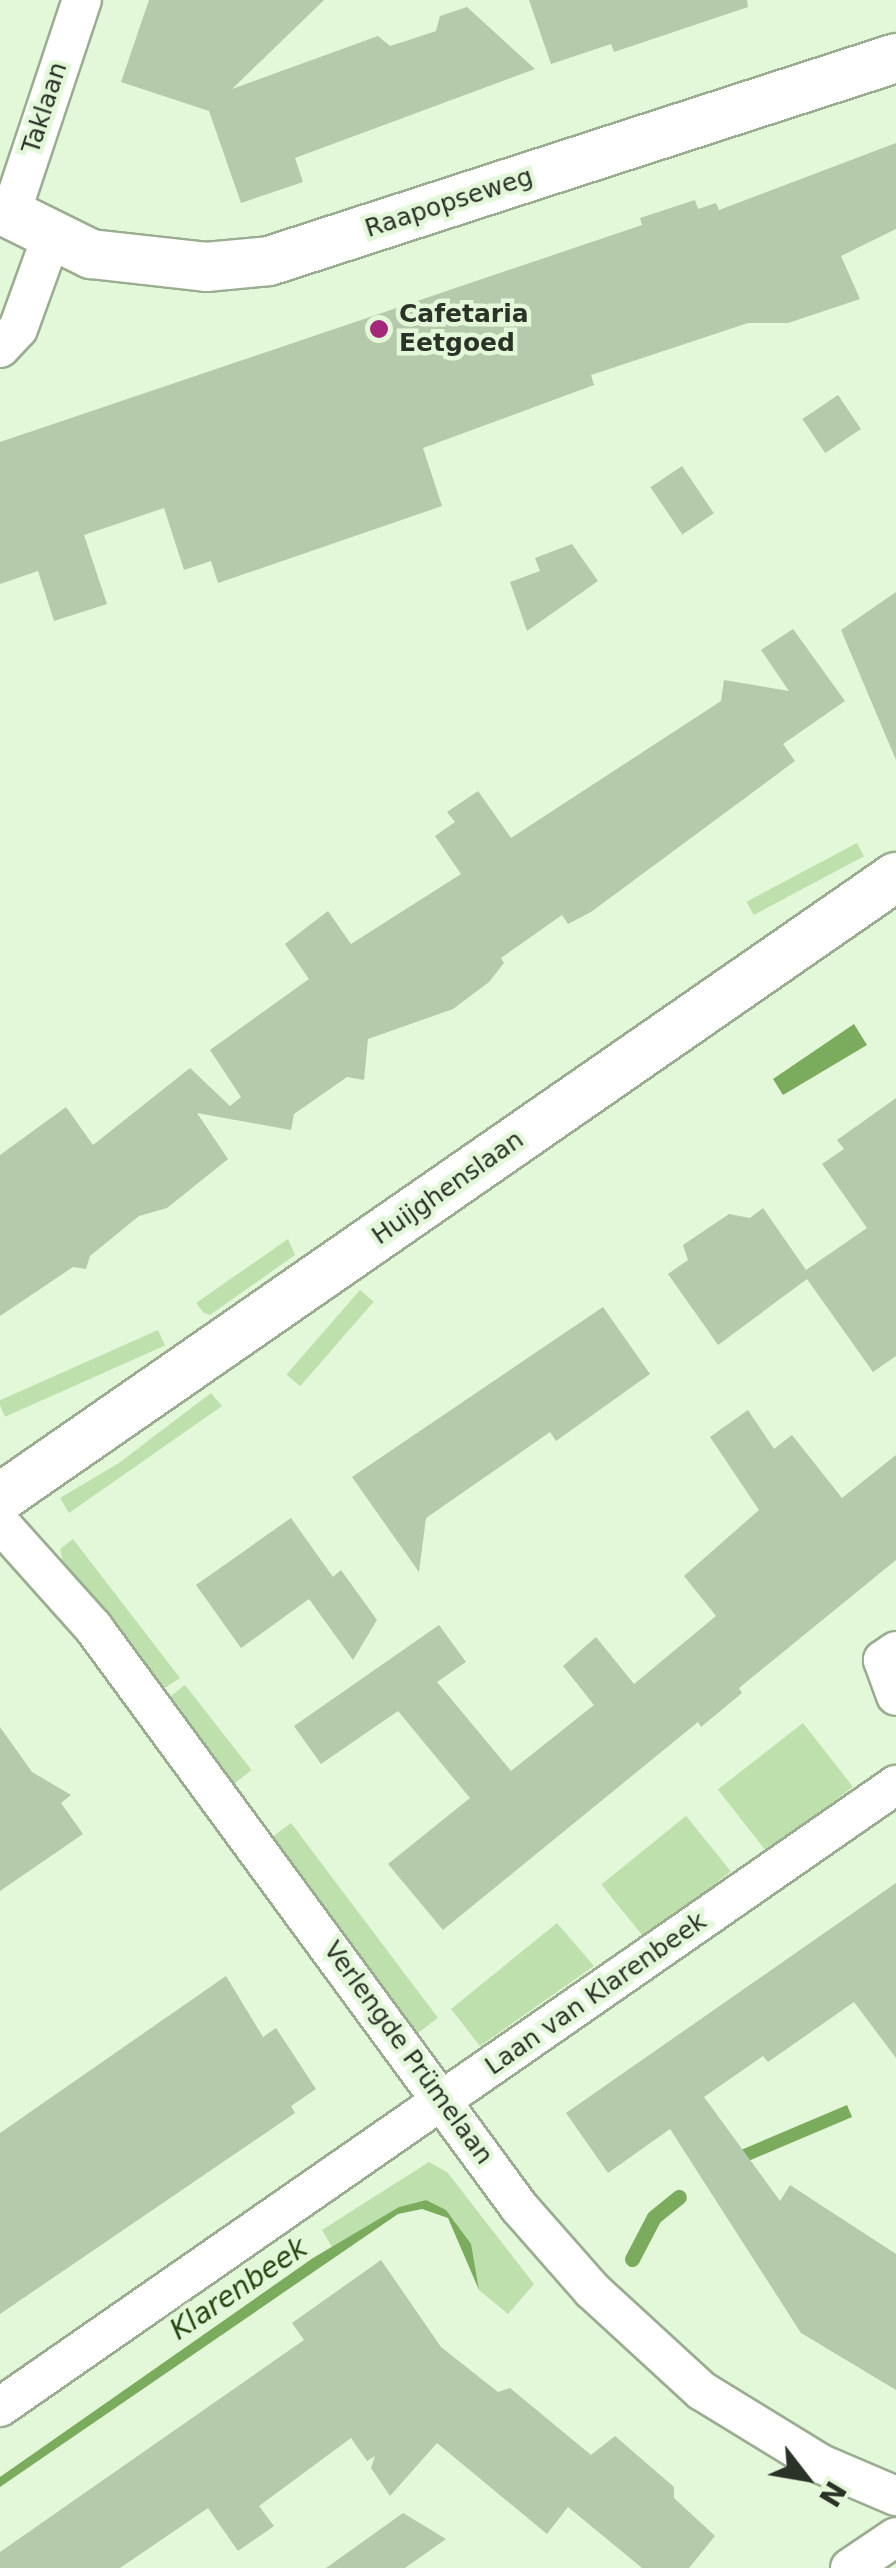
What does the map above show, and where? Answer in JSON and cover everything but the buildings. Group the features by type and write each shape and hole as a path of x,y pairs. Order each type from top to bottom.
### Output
{"street":[{"name":"Taklaan","path":"5,212 82,0"},
{"name":"Raapopseweg","path":"5,212 90,254 158,264 269,261 896,58"},
{"path":"0,348 18,330 51,238"},
{"name":"Huijghenslaan","path":"0,1498 896,876"},
{"name":"Verlengde Prümelaan","path":"0,1523 94,1627 518,2206 592,2290 702,2391 821,2464 896,2496"},
{"path":"896,1650 882,1660 896,1696"},
{"name":"Laan van Klarenbeek","path":"0,2407 896,1785"},
{"path":"850,2568 896,2538"}],"shaded area":[{"path":"857,843 864,856 754,915 747,902"},
{"path":"854,1024 867,1045 783,1095 773,1079"},
{"path":"288,1239 295,1255 210,1315 196,1303"},
{"path":"360,1290 374,1302 300,1386 287,1375"},
{"path":"158,1330 165,1346 5,1417 0,1400"},
{"path":"211,1393 222,1406 69,1513 60,1498 119,1463"},
{"path":"73,1539 180,1678 159,1692 65,1570 60,1549"},
{"path":"185,1685 251,1770 231,1786 165,1701"},
{"path":"803,1723 853,1787 768,1853 718,1789"},
{"path":"686,1816 731,1871 646,1940 601,1885"},
{"path":"291,1823 438,2018 418,2033 271,1838"},
{"path":"557,1923 594,1966 480,2046 451,2009"},
{"path":"847,2105 852,2117 743,2163 737,2151"},
{"path":"429,2162 447,2172 534,2284 508,2314 479,2290 455,2221 426,2200 399,2207 332,2247 322,2230"},
{"path":"426,2200 446,2210 471,2244 479,2290 448,2218 422,2209 398,2214 0,2487 0,2477 313,2258 399,2207"}],"waterway":[{"name":"Klarenbeek","path":"632,2259 654,2217 679,2197"}],"place":[{"name":"Cafetaria Eetgoed","path":"379,329"}]}
